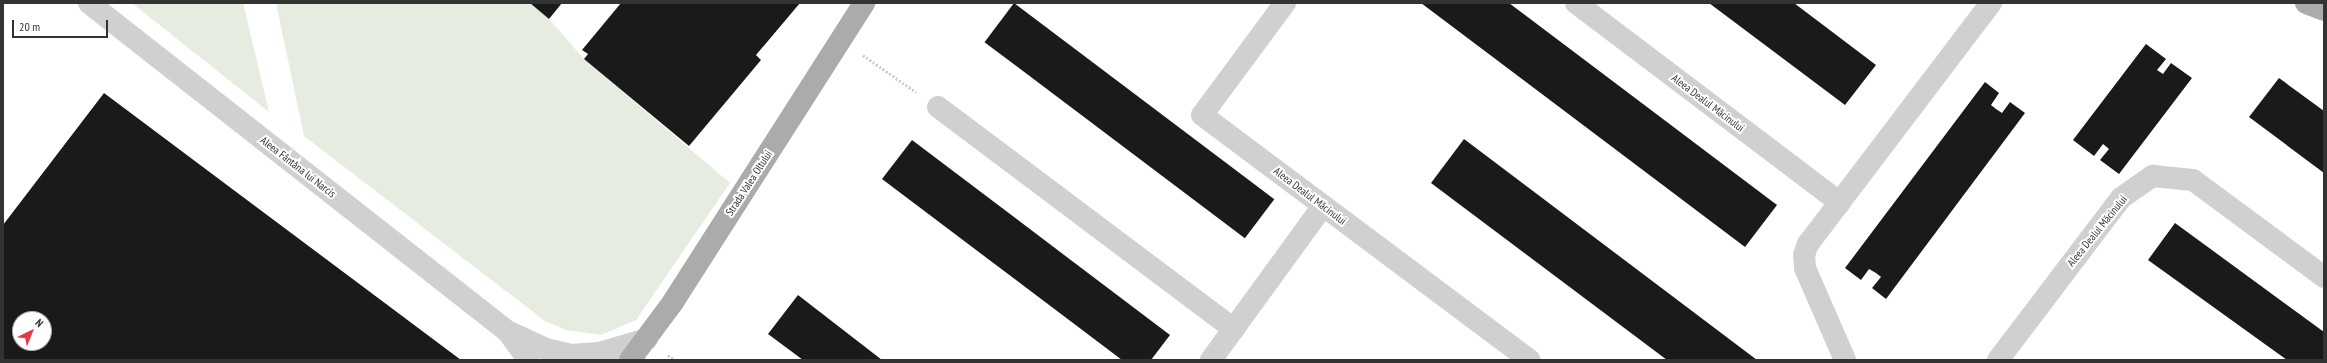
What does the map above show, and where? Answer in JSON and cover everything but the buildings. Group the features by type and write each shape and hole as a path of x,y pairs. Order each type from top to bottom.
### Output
{"main road":[{"name":"Strada Valea Oltului","path":"630,360 647,340 864,3"},
{"path":"2306,3 2324,10"}],"street":[{"name":"Aleea Fântâna lui Narcis","path":"89,3 507,331 546,349 571,355 599,353 647,340"},
{"name":"Aleea Dealul Măcinului","path":"1285,3 1202,114 1530,360"},
{"name":"Aleea Dealul Măcinului","path":"1576,3 1840,203"},
{"path":"1845,360 1805,268 1804,255 1808,244 1991,3"},
{"path":"938,107 1234,329"},
{"name":"Aleea Dealul Măcinului","path":"1998,360 2092,234 2121,198 2153,176 2193,180 2324,277"},
{"path":"1211,360 1323,206"},
{"name":"Aleea Fântâna lui Narcis","path":"507,331 528,360"}],"path":[{"path":"841,40 938,107"}],"shaded area":[{"path":"132,3 243,3 269,112"},
{"path":"276,3 530,3 549,19 584,59 730,183 636,320 601,335 566,330 545,321 304,136"}]}
